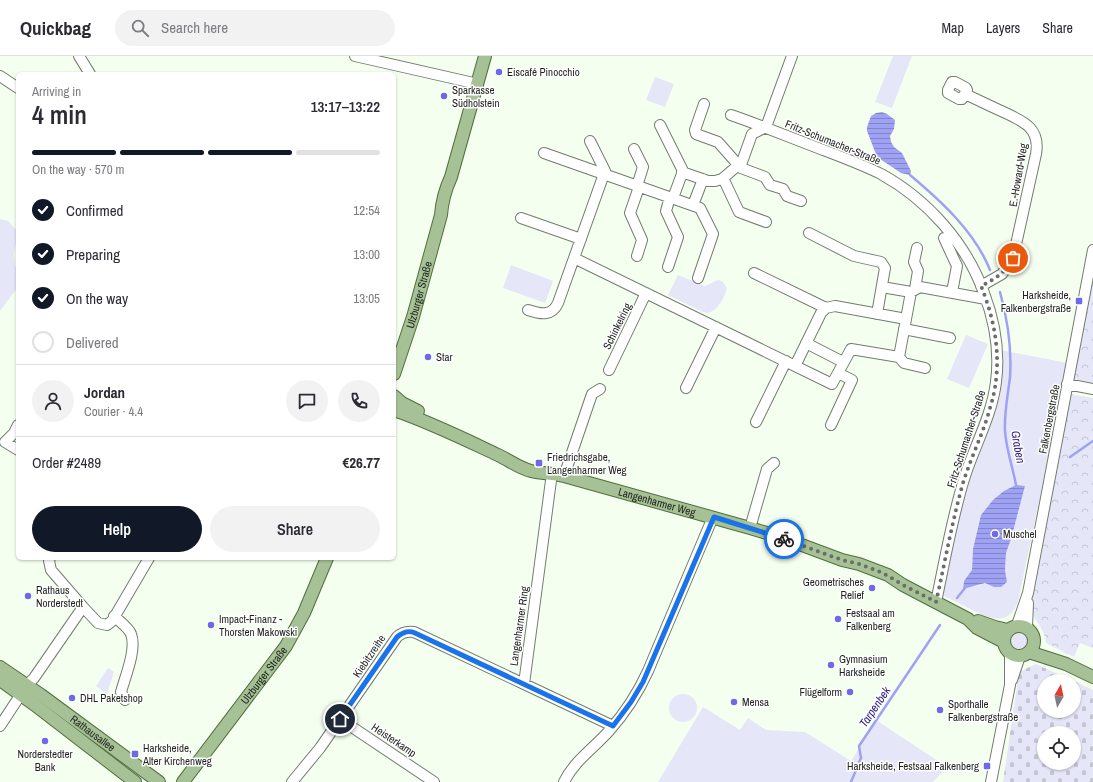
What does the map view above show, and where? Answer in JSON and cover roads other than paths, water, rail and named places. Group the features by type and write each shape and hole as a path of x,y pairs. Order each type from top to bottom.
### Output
{"main road":[{"name":"Ulzburger Straße","path":"396,368 413,318 441,215 448,204 451,191 451,177 485,56"},
{"name":"Langenharmer Weg","path":"396,398 408,407 440,422 454,434"},
{"name":"Langenharmer Weg","path":"396,411 454,434 530,471 544,474 552,473 714,517 783,538 842,560 856,569 886,582 903,585 968,619 977,628 1004,642"},
{"name":"Ulzburger Straße","path":"184,782 286,646 304,613 326,560"},
{"name":"Langenharmer Weg","path":"968,619 1017,627"},
{"path":"1023,651 1034,635 1017,627 1004,636 1005,647 1066,664 1093,677"},
{"name":"Rathausallee","path":"0,667 24,689 136,782"},
{"name":"Rathausallee","path":"0,680 24,689 159,782"}],"street":[{"path":"79,56 85,72"},
{"path":"355,56 478,84"},
{"path":"682,172 713,181 723,178 742,161 752,135 766,127 792,56"},
{"path":"0,76 16,87"},
{"name":"E.-Howard-Weg","path":"965,94 1024,122 1034,133 1037,146 1013,258 1002,274 996,279 981,286"},
{"path":"704,104 695,132 718,142 742,169 765,177 770,184 783,189 787,196 801,201"},
{"name":"Fritz-Schumacher-Straße","path":"731,115 766,127 868,168 905,190 927,208 947,228 963,251 981,286 994,325 997,346 995,387 988,414 962,487 936,602"},
{"path":"660,125 682,172 666,211 678,237 668,267"},
{"path":"528,310 544,314 551,312 556,308 605,170 590,141"},
{"path":"634,149 643,167 630,213 642,239 637,256"},
{"path":"544,154 701,208 713,234 698,278"},
{"path":"723,178 740,213 766,222"},
{"path":"694,205 703,179"},
{"path":"521,218 581,239"},
{"path":"809,233 854,256 880,261 885,268 877,314"},
{"path":"944,238 957,266 952,292"},
{"path":"899,357 906,319 918,271 914,262 917,248"},
{"name":"Falkenbergstraße","path":"1017,627 1028,592 1093,250"},
{"path":"574,258 832,384 849,350 851,349 899,357 904,364 925,368"},
{"path":"754,273 826,308"},
{"path":"882,287 913,290 920,286 986,299"},
{"name":"Schinkelring","path":"609,370 646,293"},
{"path":"795,366 821,312 826,308 836,306 906,319"},
{"path":"686,388 716,327"},
{"path":"904,329 950,338"},
{"path":"806,343 843,362"},
{"path":"756,422 786,361"},
{"path":"831,425 852,380 838,373"},
{"path":"1068,384 1093,390"},
{"path":"564,476 592,394 600,389"},
{"path":"16,429 5,442 16,449"},
{"path":"750,528 767,469 774,463"},
{"name":"Langenharmer Ring","path":"524,684 552,473"},
{"path":"564,782 575,764 613,726 631,702 643,682 714,517"},
{"path":"49,560 51,570 83,607 98,623 102,625 106,625 112,621 148,560"},
{"path":"0,726 24,689 34,678 83,607"},
{"path":"114,616 131,634 133,644 121,692 125,700"},
{"name":"Kiebitzreihe","path":"292,782 320,748 401,633 415,633 524,684"},
{"path":"991,782 1010,685 1023,651"},
{"path":"524,684 613,726"},
{"name":"Heisterkamp","path":"340,719 434,782"}],"water":[{"path":"882,112 895,120 894,129 890,136 891,142 894,147 902,153 911,171 910,175 901,173 877,157 867,131 867,127 871,116"},
{"path":"1016,485 1025,486 1006,553 1005,570 1007,582 1001,587 994,587 985,583 963,589 964,581 972,570 973,549 981,515 993,500 1004,491"}],"waterway":[{"name":"Graben","path":"910,175 945,206 956,218 976,243 990,270"},
{"name":"Graben","path":"1000,292 1010,345 1010,377 1005,431 1016,485"},
{"name":"Tarpenbek","path":"1070,457 1093,441"},
{"name":"Tarpenbek","path":"957,598 965,588"},
{"name":"Tarpenbek","path":"851,782 861,758 859,746 940,625"}],"place":[{"name":"Eiscafé Pinocchio","path":"499,72"},
{"name":"Sparkasse Südholstein","path":"444,96"},
{"name":"Harksheide, Falkenbergstraße","path":"1079,301"},
{"name":"Star","path":"428,357"},
{"name":"Friedrichsgabe, Langenharmer Weg","path":"539,463"},
{"name":"Muschel","path":"995,534"},
{"name":"Geometrisches Relief","path":"872,588"},
{"name":"Rathaus Norderstedt","path":"28,596"},
{"name":"Festsaal am Falkenberg","path":"838,619"},
{"name":"Impact-Finanz - Thorsten Makowski","path":"211,625"},
{"name":"Gymnasium Harksheide","path":"831,665"},
{"name":"Flügelform","path":"850,692"},
{"name":"DHL Paketshop","path":"72,698"},
{"name":"Mensa","path":"734,702"},
{"name":"Sporthalle Falkenbergstraße","path":"940,710"},
{"name":"Norderstedter Bank","path":"45,741"},
{"name":"Harksheide, Alter Kirchenweg","path":"135,754"},
{"name":"Harksheide, Festsaal Falkenberg","path":"987,766"}]}
